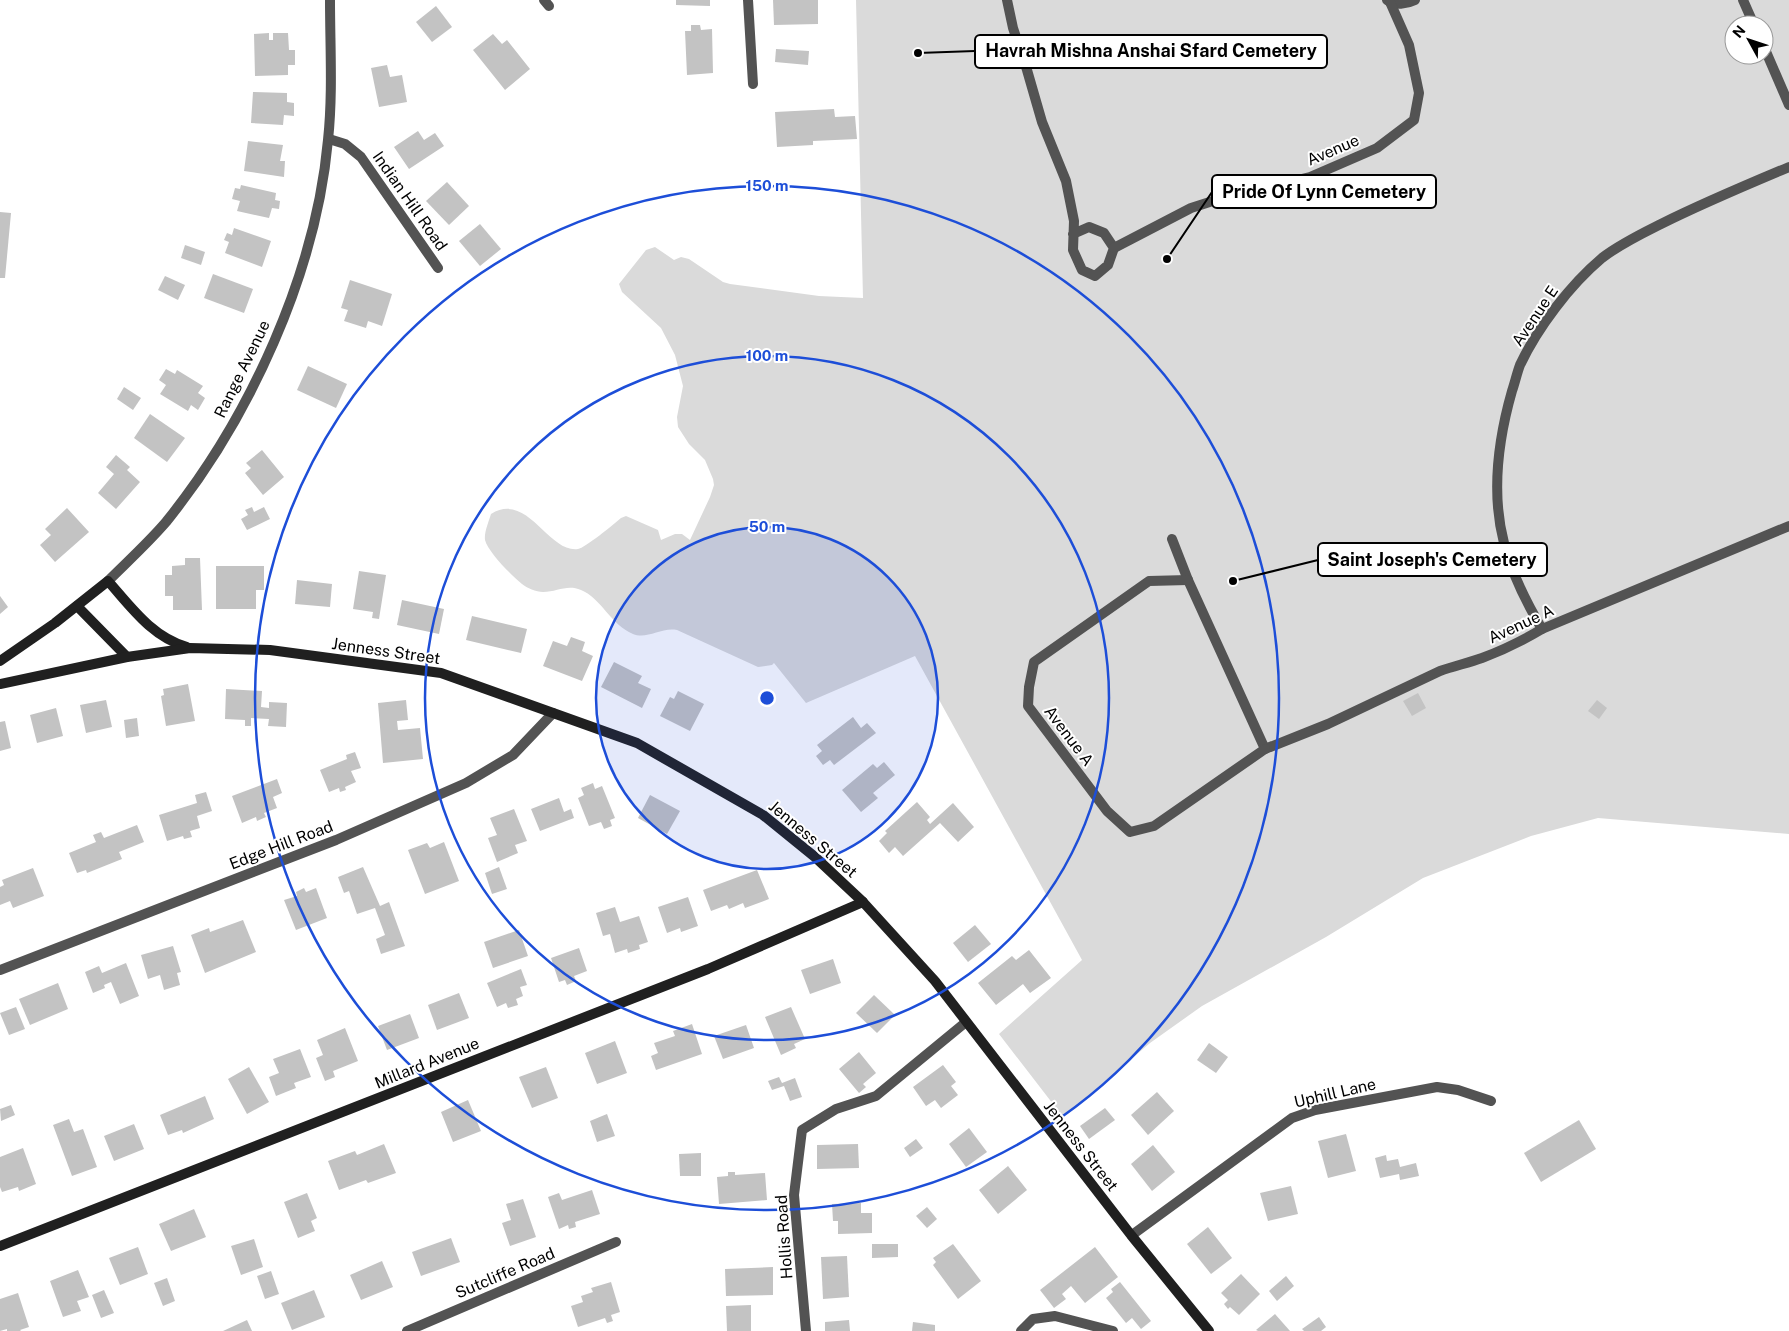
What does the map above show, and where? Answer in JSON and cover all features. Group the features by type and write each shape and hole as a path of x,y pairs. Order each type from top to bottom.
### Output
{"street":[{"name":"Range Avenue","path":"0,661 55,623 108,581 165,523 213,458 251,390 280,327 309,244 319,200 329,139 330,0"},
{"path":"748,0 753,84"},
{"path":"1007,0 1013,28 1042,122 1066,181 1074,221 1073,234 1073,250 1082,270 1095,276 1108,265 1114,248 1104,233 1089,227 1073,234"},
{"name":"Avenue","path":"1389,1 1403,4 1415,0"},
{"path":"1744,0 1750,15"},
{"name":"Avenue","path":"1114,248 1191,208 1219,199 1310,177 1377,148 1414,120 1419,93 1409,45 1389,1"},
{"path":"1772,65 1789,105"},
{"name":"Indian Hill Road","path":"329,139 345,144 364,160 438,268"},
{"name":"Avenue E","path":"1542,629 1510,567 1497,508 1497,474 1508,405 1520,367 1534,339 1556,307 1603,258 1636,236 1694,207 1789,167"},
{"name":"Avenue A","path":"1188,580 1149,580 1034,662 1029,687 1028,706 1107,811 1130,832 1154,826 1266,749 1328,724 1440,671 1480,659 1519,643 1542,629 1789,526"},
{"path":"1172,538 1188,580 1266,749"},
{"name":"Jenness Street","path":"108,581 152,629 177,644 190,648"},
{"path":"77,606 127,657"},
{"name":"Jenness Street","path":"0,684 127,657 190,648 270,650 441,673 637,743 763,815 815,858 863,902 935,981 1209,1331"},
{"name":"Edge Hill Road","path":"0,970 336,840 466,783 513,755 553,713"},
{"name":"Millard Avenue","path":"0,1246 708,969 863,902"},
{"name":"Hollis Road","path":"806,1331 794,1194 802,1130 836,1109 876,1096 966,1022"},
{"name":"Uphill Lane","path":"1132,1235 1292,1118 1315,1110 1437,1087 1458,1090 1491,1101"},
{"name":"Sutcliffe Road","path":"407,1331 616,1242"},
{"path":"1022,1331 1033,1319 1055,1316 1113,1331"}],"shaded area":[{"path":"856,0 1789,0 1789,834 1598,818 1531,836 1423,878 1326,937 1202,1006 1150,1043 1063,1117 999,1034 1082,960 915,656 806,703 774,663 758,667 677,630 665,630 644,635 633,634 618,624 588,594 576,588 543,592 529,588 501,564 485,540 491,514 504,509 516,510 527,516 557,542 567,548 582,548 626,516 658,530 661,540 675,534 682,534 690,540 714,485 705,460 689,444 678,427 677,417 683,386 675,355 661,328 622,292 619,284 646,250 655,247 674,260 681,257 689,259 723,282 730,284 819,296 863,298"}],"building":[{"path":"676,0 710,0 710,6 676,5"},
{"path":"773,0 818,0 818,24 774,25"},
{"path":"436,6 452,27 432,42 416,22"},
{"path":"691,25 700,25 701,30 712,29 713,73 687,75 685,31 691,31"},
{"path":"269,33 269,40 273,40 273,33 288,33 289,50 295,50 295,65 288,65 288,75 255,76 254,34"},
{"path":"493,34 502,44 507,40 530,69 505,90 473,50"},
{"path":"776,49 809,51 808,65 775,62"},
{"path":"387,65 390,77 402,75 407,102 379,107 371,68"},
{"path":"253,92 287,93 287,102 294,103 294,116 284,115 283,125 251,123"},
{"path":"834,109 835,117 855,116 857,139 813,141 813,145 777,147 775,112"},
{"path":"418,131 424,140 435,133 444,146 409,169 394,147"},
{"path":"248,141 283,145 280,161 285,161 284,177 244,171"},
{"path":"447,182 469,206 449,225 426,201"},
{"path":"241,185 276,193 275,200 280,201 279,209 272,208 269,218 237,211 240,201 232,199 235,188 240,189"},
{"path":"0,212 11,213 5,278 0,278"},
{"path":"480,224 501,249 480,266 459,241"},
{"path":"234,228 271,241 262,267 225,253 229,242 224,240 227,233 232,235"},
{"path":"185,245 205,252 201,265 181,258"},
{"path":"213,274 253,289 244,313 204,298"},
{"path":"165,276 185,285 178,300 158,290"},
{"path":"350,280 392,294 382,326 368,321 366,328 344,321 348,310 341,308"},
{"path":"308,366 347,384 336,408 297,390"},
{"path":"166,369 175,374 177,370 203,386 198,393 205,398 198,410 191,405 188,411 160,394 166,385 159,380"},
{"path":"124,387 141,398 133,410 117,399"},
{"path":"150,414 185,438 167,462 134,438"},
{"path":"262,450 284,477 263,495 245,473 251,468 246,463"},
{"path":"116,455 130,467 127,470 140,482 116,509 98,493 114,474 106,467"},
{"path":"252,507 254,512 264,507 270,519 247,530 241,519 248,515 245,510"},
{"path":"67,508 89,532 55,562 40,545 51,535 45,529"},
{"path":"185,558 200,558 202,610 173,610 173,596 165,596 165,575 172,575 172,566 185,565"},
{"path":"216,566 264,566 264,590 256,590 256,609 216,609"},
{"path":"359,571 386,575 379,619 372,618 373,612 353,609"},
{"path":"297,580 332,584 330,607 295,604"},
{"path":"0,596 8,607 0,614"},
{"path":"402,600 444,609 439,634 397,625"},
{"path":"472,616 527,629 521,653 466,640"},
{"path":"571,637 585,642 582,651 593,656 582,681 543,666 553,641 567,646"},
{"path":"614,662 642,676 638,683 651,689 642,708 601,687"},
{"path":"188,684 195,721 166,726 161,696 164,695 163,689"},
{"path":"226,689 262,691 261,707 269,708 269,702 287,703 286,727 268,726 269,719 251,718 251,726 245,726 245,720 225,719"},
{"path":"678,691 704,704 690,731 660,716 670,697 674,699"},
{"path":"1418,693 1426,708 1412,716 1403,701"},
{"path":"106,700 112,727 86,733 80,705"},
{"path":"406,700 408,720 397,721 398,730 420,728 423,759 383,763 378,703"},
{"path":"1597,700 1607,708 1599,719 1588,711"},
{"path":"56,708 63,736 37,743 30,715"},
{"path":"853,717 861,728 867,723 876,733 834,765 830,760 823,765 816,756 822,751 817,745"},
{"path":"137,718 139,736 126,738 124,720"},
{"path":"5,721 11,748 0,751 0,722"},
{"path":"355,752 361,768 351,771 356,782 345,787 346,790 340,792 339,788 329,792 320,770 347,759 346,755"},
{"path":"884,762 895,775 873,793 878,798 861,812 842,790 873,764 877,768"},
{"path":"277,779 282,793 273,797 277,808 264,813 266,817 257,821 256,817 242,823 232,796"},
{"path":"593,783 595,789 602,786 615,818 610,820 612,826 604,829 601,822 589,826 578,798 584,795 581,788"},
{"path":"206,792 212,811 197,816 200,828 190,831 192,837 184,839 183,836 167,841 159,815 197,803 195,795"},
{"path":"650,795 680,811 667,834 638,818"},
{"path":"559,798 564,812 571,809 574,818 540,831 531,809"},
{"path":"917,802 930,817 927,820 930,824 953,803 974,827 958,842 940,823 903,856 895,847 889,853 879,841 887,833 885,831"},
{"path":"514,809 527,841 515,845 518,853 497,862 488,838 497,835 490,818"},
{"path":"137,825 144,842 119,852 122,859 87,873 86,870 77,873 69,853 96,842 93,835 101,832 104,838"},
{"path":"444,842 459,881 425,894 408,850 427,843 430,848"},
{"path":"363,867 380,906 389,902 405,946 381,954 376,939 385,935 375,908 357,914 349,891 344,893 338,877"},
{"path":"499,867 507,889 492,894 485,873"},
{"path":"33,868 44,896 13,908 10,901 0,905 0,887 4,885 2,880"},
{"path":"757,870 769,899 745,908 743,903 729,909 727,905 711,911 703,890"},
{"path":"304,888 306,892 316,888 327,918 296,930 284,900 297,896 296,892"},
{"path":"688,897 698,926 681,932 680,928 667,933 658,907"},
{"path":"615,907 620,922 639,916 648,942 639,945 640,949 628,953 627,949 615,953 610,934 603,936 596,913"},
{"path":"243,920 256,952 205,973 191,935 209,928 210,932"},
{"path":"975,925 991,944 968,962 953,943"},
{"path":"519,930 528,956 493,968 484,942"},
{"path":"173,946 181,972 177,973 180,985 164,990 160,975 148,979 141,955"},
{"path":"579,948 587,971 574,976 576,981 567,985 565,980 559,982 551,958"},
{"path":"1029,950 1051,978 1030,993 1023,984 996,1005 978,983 1012,956 1016,960"},
{"path":"833,959 841,983 810,994 801,970"},
{"path":"126,963 139,996 120,1004 111,982 104,985 105,988 93,993 85,972 99,966 102,973"},
{"path":"521,969 527,985 520,987 523,996 516,999 518,1005 508,1008 506,1003 497,1007 487,983"},
{"path":"58,983 68,1009 30,1025 19,999"},
{"path":"459,993 469,1018 437,1030 428,1005"},
{"path":"874,995 895,1015 877,1033 856,1013"},
{"path":"16,1007 25,1029 9,1035 0,1013"},
{"path":"791,1007 805,1039 794,1044 796,1048 781,1055 765,1017"},
{"path":"410,1014 419,1038 387,1050 378,1026"},
{"path":"692,1024 702,1054 656,1070 651,1056 658,1053 654,1043 675,1036 673,1031"},
{"path":"746,1025 754,1048 723,1059 714,1036"},
{"path":"345,1028 358,1061 333,1071 335,1077 325,1081 316,1058 323,1055 317,1040"},
{"path":"615,1041 627,1073 597,1084 585,1053"},
{"path":"1209,1043 1228,1057 1216,1073 1197,1060"},
{"path":"300,1049 311,1077 294,1083 296,1088 276,1096 269,1077 279,1073 273,1059"},
{"path":"859,1052 876,1073 863,1084 866,1087 859,1093 839,1069"},
{"path":"943,1065 956,1082 951,1086 958,1095 941,1108 935,1100 926,1106 913,1087"},
{"path":"249,1067 269,1102 247,1114 228,1079"},
{"path":"546,1067 558,1098 532,1108 519,1077"},
{"path":"779,1077 782,1083 795,1078 802,1097 790,1101 784,1086 772,1090 768,1081"},
{"path":"1157,1092 1174,1111 1148,1135 1131,1115"},
{"path":"205,1096 214,1119 183,1133 182,1130 168,1135 160,1115"},
{"path":"468,1100 481,1131 453,1142 441,1112"},
{"path":"11,1105 15,1115 1,1121 0,1109"},
{"path":"1105,1108 1115,1120 1089,1139 1080,1126"},
{"path":"607,1114 615,1136 597,1142 590,1121"},
{"path":"69,1119 74,1132 83,1129 97,1167 72,1176 53,1125"},
{"path":"1579,1120 1596,1149 1541,1182 1524,1153"},
{"path":"134,1124 144,1149 114,1161 104,1136"},
{"path":"969,1128 987,1152 966,1167 949,1144"},
{"path":"1346,1134 1356,1171 1328,1178 1318,1141"},
{"path":"916,1139 923,1148 910,1157 904,1148"},
{"path":"384,1144 396,1173 368,1183 366,1180 339,1190 328,1161 355,1151 357,1155"},
{"path":"858,1144 859,1168 817,1169 817,1145"},
{"path":"1153,1145 1175,1172 1152,1191 1131,1164"},
{"path":"23,1148 36,1184 19,1191 18,1187 2,1192 0,1187 0,1157"},
{"path":"701,1153 701,1176 680,1176 679,1154"},
{"path":"1386,1155 1387,1161 1398,1159 1400,1167 1416,1163 1419,1176 1400,1180 1399,1174 1380,1178 1375,1158"},
{"path":"1008,1166 1027,1190 998,1214 979,1190"},
{"path":"728,1172 735,1172 735,1175 765,1173 767,1200 719,1204 717,1177 728,1176"},
{"path":"1291,1186 1298,1214 1268,1221 1260,1193"},
{"path":"592,1190 600,1214 575,1222 576,1227 569,1229 568,1225 559,1229 548,1197 559,1193 562,1200"},
{"path":"307,1193 317,1218 311,1221 315,1231 298,1238 284,1202"},
{"path":"523,1199 536,1237 510,1246 502,1223 511,1220 506,1204"},
{"path":"861,1203 861,1213 872,1213 872,1233 838,1234 838,1221 833,1221 832,1204"},
{"path":"927,1207 937,1219 927,1228 916,1216"},
{"path":"194,1209 206,1237 171,1251 159,1224"},
{"path":"1208,1227 1232,1258 1211,1274 1187,1244"},
{"path":"451,1238 460,1262 421,1276 412,1252"},
{"path":"254,1239 263,1267 241,1275 231,1246"},
{"path":"872,1244 898,1244 898,1257 872,1258"},
{"path":"953,1244 981,1281 958,1299 933,1265 936,1262 933,1258"},
{"path":"138,1247 148,1274 120,1285 109,1258"},
{"path":"1095,1247 1118,1277 1085,1303 1071,1286 1062,1294 1066,1299 1054,1308 1040,1290"},
{"path":"847,1256 849,1297 823,1299 821,1257"},
{"path":"382,1261 393,1287 361,1300 350,1275"},
{"path":"773,1267 773,1295 726,1296 725,1269"},
{"path":"78,1270 89,1297 77,1301 81,1311 63,1317 50,1281"},
{"path":"271,1271 279,1294 265,1299 257,1276"},
{"path":"1241,1274 1260,1294 1239,1315 1230,1307 1228,1309 1224,1304 1228,1300 1221,1293"},
{"path":"1286,1276 1294,1286 1277,1301 1269,1291"},
{"path":"167,1278 175,1301 163,1306 154,1283"},
{"path":"611,1282 620,1312 611,1315 613,1321 607,1323 605,1318 578,1327 571,1306 583,1302 581,1296 593,1292 591,1288"},
{"path":"1120,1282 1151,1321 1141,1329 1132,1318 1126,1323 1106,1298 1113,1292 1111,1289"},
{"path":"104,1290 114,1313 101,1318 92,1295"},
{"path":"314,1290 325,1317 292,1330 281,1303"},
{"path":"18,1293 29,1327 21,1331 7,1331 7,1329 0,1331 0,1299"},
{"path":"751,1305 751,1331 727,1331 726,1306"},
{"path":"1275,1314 1290,1331 1256,1330"},
{"path":"1319,1317 1326,1327 1321,1331 1304,1331 1302,1329"},
{"path":"247,1320 252,1331 223,1331"},
{"path":"849,1320 850,1331 825,1331 825,1322"},
{"path":"913,1322 935,1325 935,1331 912,1331"}],"place":[{"name":"Havrah Mishna Anshai Sfard Cemetery","path":"918,53"},
{"name":"Pride Of Lynn Cemetery","path":"1167,259"},
{"name":"Saint Joseph's Cemetery","path":"1233,581"}]}
